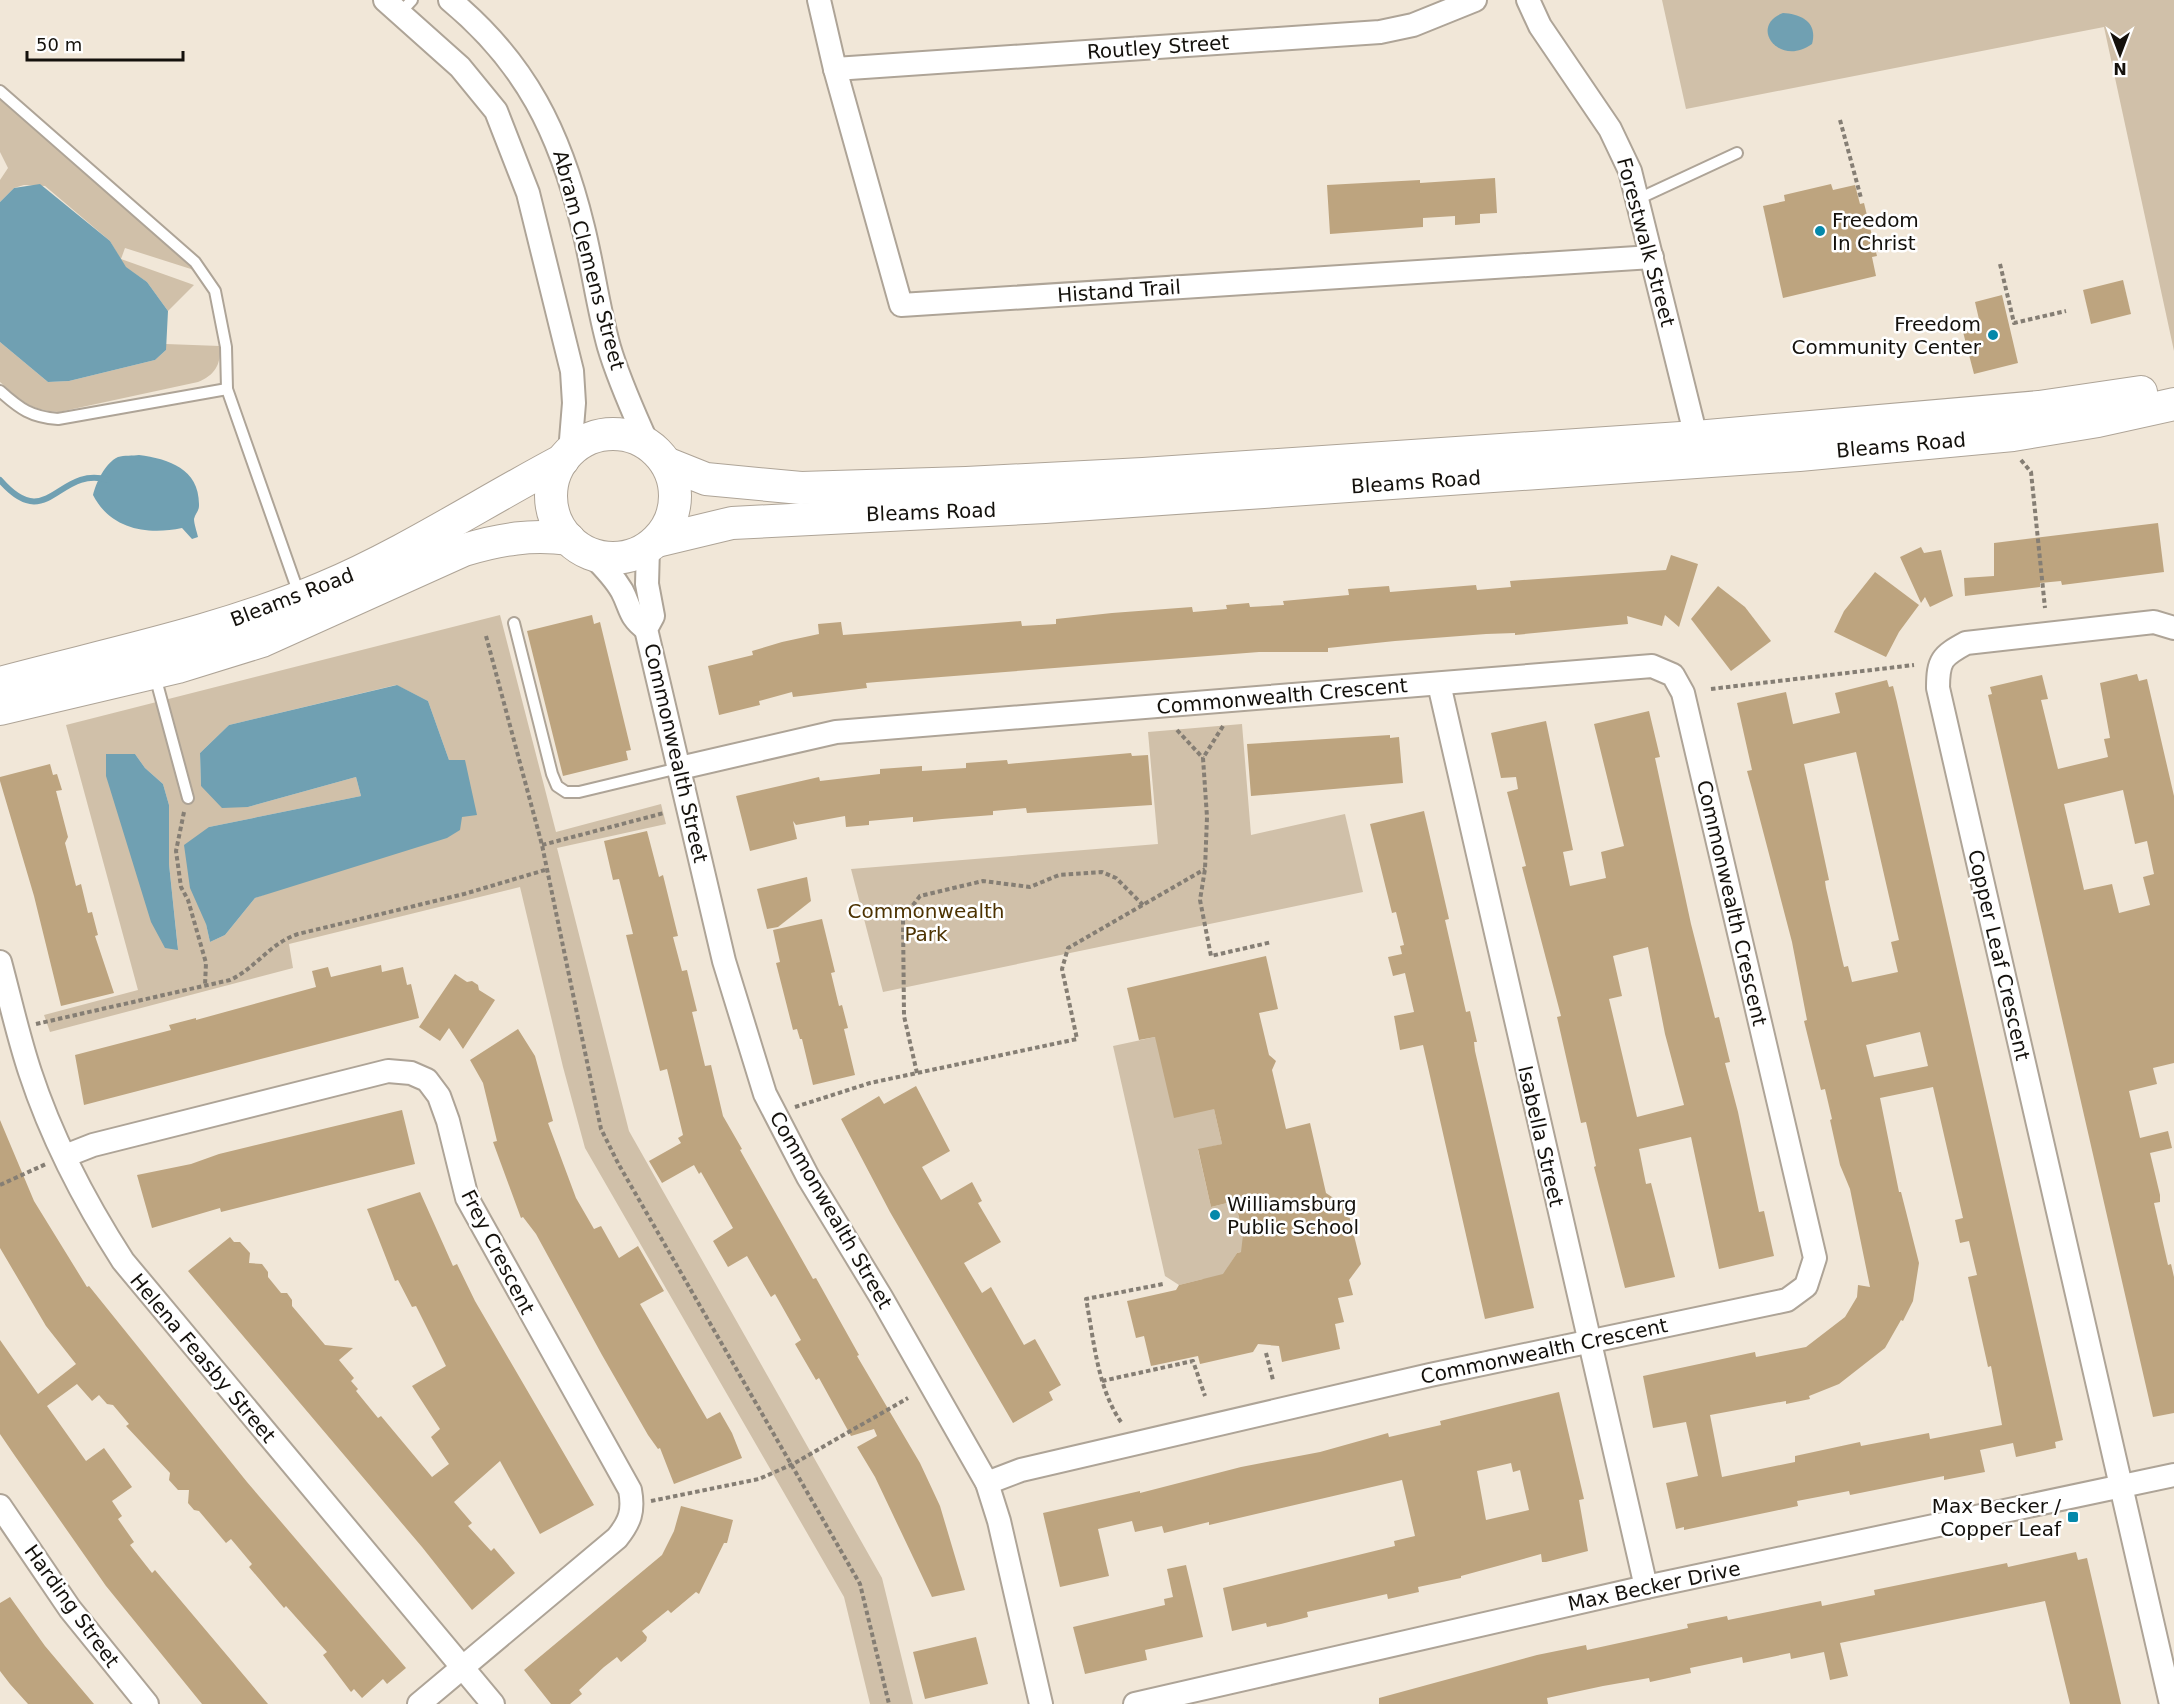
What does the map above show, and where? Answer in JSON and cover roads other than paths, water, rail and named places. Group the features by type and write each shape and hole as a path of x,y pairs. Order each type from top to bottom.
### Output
{"main road":[{"name":"Bleams Road","path":"657,454 706,479 801,488 1143,474 1696,437 2039,407 2127,395 2174,383"},
{"name":"Bleams Road","path":"652,545 732,523 1046,507 1799,455 2013,435 2098,421 2174,404"},
{"path":"616,434 633,437 657,454 673,478 676,495 674,512 667,528 652,545 630,556 611,558 580,547 555,518 551,500 552,483 567,456 584,442 599,436 616,434"},
{"name":"Bleams Road","path":"0,683 174,639 240,619 300,597 409,546 567,456"},
{"name":"Bleams Road","path":"0,709 154,672 262,641 464,550 493,541 541,535 580,547"}],"street":[{"name":"Abram Clemens Street","path":"450,0 486,35 515,69 553,130 567,168 583,228 609,346 657,454"},
{"name":"Histand Trail","path":"819,0 835,69 901,305 1652,257"},
{"name":"Routley Street","path":"835,69 1380,32 1413,25 1475,0"},
{"name":"Forestwalk Street","path":"1528,0 1553,46 1610,129 1630,171 1696,437"},
{"path":"399,4 460,67 496,111 524,183 572,371 574,403 567,456"},
{"name":"Commonwealth Street","path":"646,629 653,616 648,584 652,545"},
{"name":"Commonwealth Street","path":"580,547 608,570 621,589 633,620 646,629 724,961 765,1094 808,1177 987,1484 999,1521 1041,1704"},
{"name":"Copper Leaf Crescent","path":"2121,1485 1940,699 1938,666 1948,653 1966,643 2154,622 2174,628"},
{"name":"Commonwealth Crescent","path":"680,768 836,732 1652,666 1673,675 1683,693 1815,1258 1806,1286 1787,1299 1430,1375 1021,1470 987,1484"},
{"name":"Isabella Street","path":"1438,684 1646,1587"},
{"name":"Helena Feasby Street","path":"0,962 18,1028 46,1114 97,1221 123,1261 493,1704"},
{"name":"Frey Crescent","path":"65,1156 93,1145 388,1071 411,1073 427,1080 440,1096 467,1198 630,1490 633,1504 629,1523 617,1539 464,1668"},
{"name":"Max Becker Drive","path":"1135,1704 1646,1587 2174,1475"},
{"path":"2121,1485 2171,1704"},
{"name":"Harding Street","path":"0,1506 70,1609 147,1704"},
{"path":"419,1704 464,1668"}],"lane":[{"path":"0,91 195,262 214,291 226,347 227,389 300,597"},
{"path":"1638,199 1737,153"},
{"path":"0,392 19,408 38,417 58,419 227,389"},
{"path":"514,623 557,786 566,792 579,792 680,768"},
{"path":"154,672 188,798"}],"water":[{"path":"1783,13 1802,17 1807,21 1813,30 1812,44 1800,50 1789,51 1779,48 1772,42 1768,35 1768,27 1773,19"},
{"path":"40,184 110,241 126,267 147,282 168,311 166,350 155,360 69,381 48,382 0,342 0,202 14,188"},
{"path":"139,455 161,459 181,468 194,483 198,493 199,508 194,519 198,537 192,539 182,528 156,531 132,527 120,523 101,507 93,495 105,468 118,457"},
{"path":"397,685 428,701 449,760 465,760 477,815 462,817 460,830 447,838 255,898 225,935 210,942 206,924 190,888 184,845 209,827 361,796 356,777 248,807 222,808 201,786 200,753 229,725"},
{"path":"106,754 135,754 145,768 163,784 169,805 169,864 178,950 165,948 151,922 106,776"}],"waterway":[{"path":"0,480 16,495 30,501 42,500 77,481 91,478 108,480"}],"place":[{"name":"Freedom In Christ","path":"1820,231"},
{"name":"Freedom Community Center","path":"1993,335"},
{"name":"Williamsburg Public School","path":"1215,1215"},
{"name":"Max Becker / Copper Leaf","path":"2073,1517"}],"park label":[{"name":"Commonwealth Park","path":"926,922"}]}
